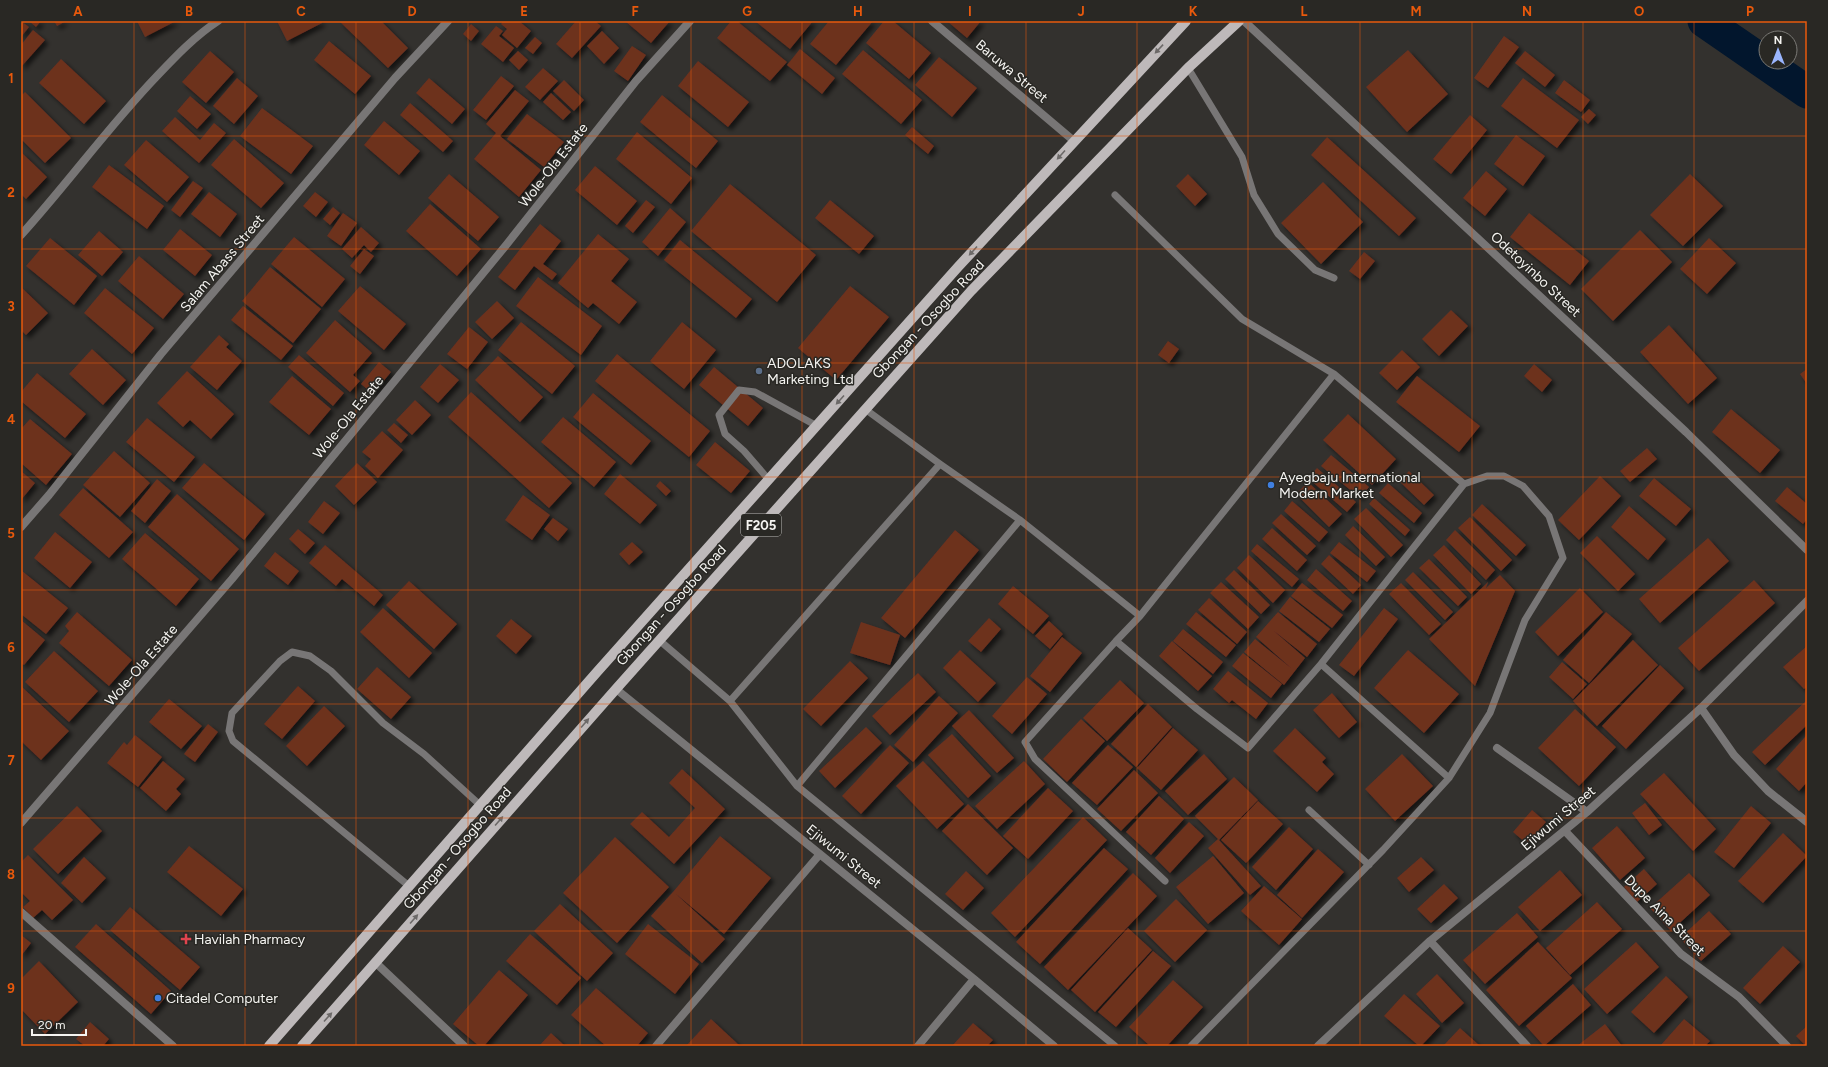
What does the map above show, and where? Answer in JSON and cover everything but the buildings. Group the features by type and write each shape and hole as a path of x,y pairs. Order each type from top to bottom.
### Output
{"main road":[{"name":"Gbongan - Osogbo Road","path":"269,1046 480,805 958,267 1186,21"},
{"name":"Gbongan - Osogbo Road","path":"302,1046 659,640 971,291 1188,68 1239,21"}],"street":[{"path":"21,235 56,196 133,101 173,59 218,21"},
{"name":"Salam Abass Street","path":"21,527 49,495 162,354 395,78 448,21"},
{"name":"Wole-Ola Estate","path":"21,823 232,579 507,244 636,81 690,21"},
{"name":"Baruwa Street","path":"932,21 1074,141"},
{"name":"Odetoyinbo Street","path":"1244,21 1686,432 1807,550"},
{"name":"Ejiwumi Street","path":"1318,1046 1430,941 1587,812 1701,708 1807,601"},
{"name":"Ejiwumi Street","path":"616,689 974,979 1054,1046"},
{"path":"1701,708 1738,760 1768,791 1807,822"},
{"path":"1497,748 1587,812"},
{"name":"Dupe Aina Street","path":"1565,831 1682,954 1739,997 1787,1046"},
{"path":"656,1046 820,854"},
{"path":"21,912 173,1046"},
{"path":"1430,941 1527,1046"},
{"path":"376,963 464,1046"},
{"path":"918,1046 974,979"}],"lane":[{"path":"1188,68 1242,157 1254,195 1278,234 1315,270 1334,278"},
{"path":"1115,195 1242,319 1334,374 1464,484"},
{"path":"1164,881 1035,759 1025,742 1140,616 1334,374"},
{"path":"769,480 744,451 725,434 719,415 739,390 755,392 817,426"},
{"path":"865,409 1020,520 1140,616"},
{"path":"730,701 940,464"},
{"path":"1116,641 1197,709 1248,748 1321,664 1464,484 1487,476 1504,476 1523,486 1549,516 1563,558 1525,620 1490,712 1449,778 1368,865 1191,1046"},
{"path":"797,786 1020,520"},
{"path":"659,640 730,701 797,786 1115,1046"},
{"path":"409,886 233,741 229,730 232,713 286,656 292,652 310,656 331,672 383,723 424,754 480,805"},
{"path":"1321,664 1449,778"},
{"path":"1309,810 1368,865"}],"waterway":[{"path":"1704,21 1807,92"}],"place":[{"name":"ADOLAKS Marketing Ltd","path":"759,371"},
{"name":"Ayegbaju International Modern Market","path":"1271,485"},
{"name":"Havilah Pharmacy","path":"186,939"},
{"name":"Citadel Computer","path":"158,998"}]}
